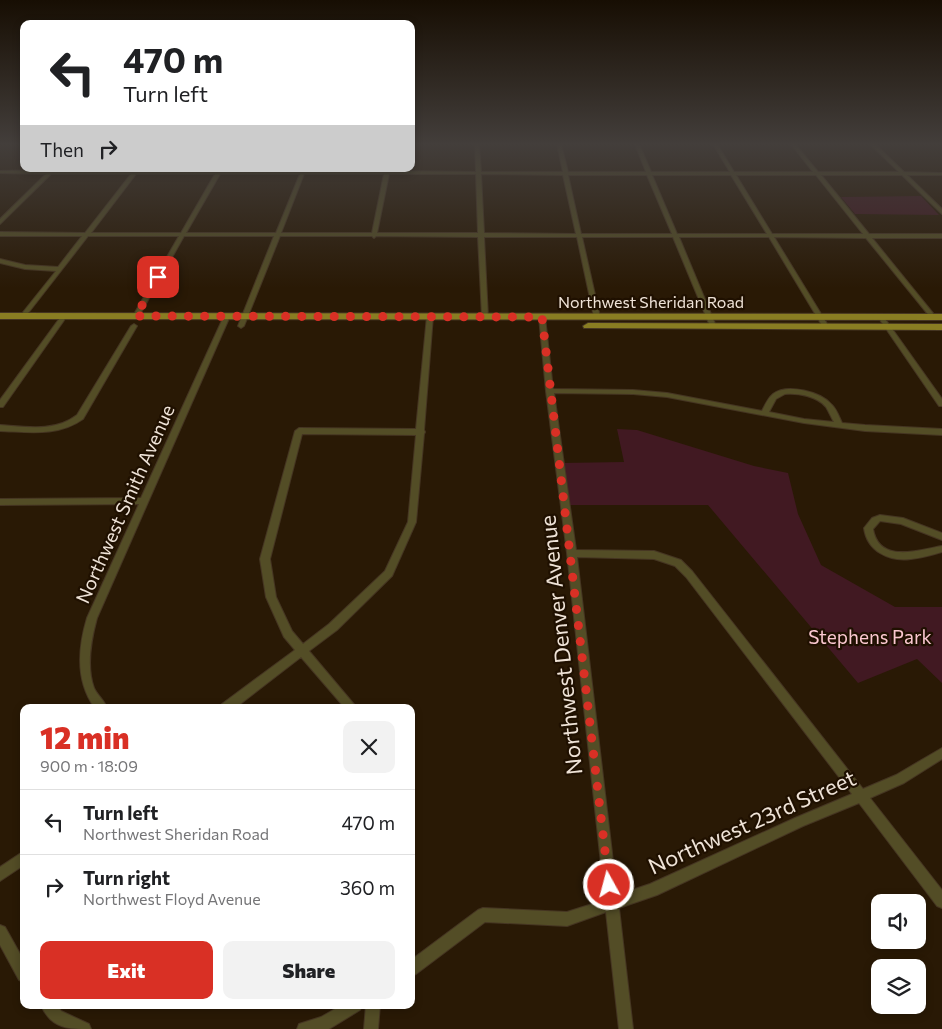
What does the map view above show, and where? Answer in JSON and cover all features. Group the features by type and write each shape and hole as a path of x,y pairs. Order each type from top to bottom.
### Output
{"main road":[{"name":"Northwest Sheridan Road","path":"0,316 64,316 135,321"},
{"name":"Northwest Sheridan Road","path":"430,321 484,316 543,321 597,317 826,327 942,327"},
{"name":"Northwest Sheridan Road","path":"0,326 57,326 135,321 711,322 820,317 938,317"}],"street":[{"path":"0,222 29,192"},
{"path":"23,316 60,269 84,234 118,192"},
{"path":"0,428 55,428 73,424 80,417 207,192"},
{"path":"242,321 295,192"},
{"path":"374,236 383,192"},
{"path":"478,192 484,316"},
{"path":"569,192 581,236 597,317"},
{"path":"656,192 711,322"},
{"path":"744,192 826,327"},
{"path":"832,192 938,317"},
{"path":"921,192 942,212"},
{"path":"0,243 3,234 942,236"},
{"path":"0,260 24,268 60,269"},
{"path":"0,405 64,316"},
{"path":"881,317 942,404"},
{"name":"Northwest Smith Avenue","path":"99,704 89,689 85,659 86,636 92,618 225,321"},
{"path":"231,704 333,627 389,573 412,522 430,321"},
{"name":"Northwest Denver Avenue","path":"543,321 550,391 572,553 626,1029"},
{"path":"550,391 633,392 667,395 804,421 942,432"},
{"path":"764,413 776,395 782,392 803,393 821,399 829,406 838,425"},
{"path":"349,704 288,634 271,597 265,559 299,431 421,432"},
{"path":"0,502 144,501"},
{"path":"942,537 881,518 873,521 868,528 869,537 876,547 892,556 906,557 942,549"},
{"path":"572,553 654,555 678,563 689,574 942,901"},
{"name":"Northwest 23rd Street","path":"415,966 483,915 567,919 652,890 799,822 900,779 942,753"},
{"path":"0,875 20,860"},
{"path":"0,932 20,968"},
{"path":"51,1009 56,1016 84,1029"},
{"path":"304,1029 324,1024 348,1009"},
{"path":"371,1029 373,1009"}],"green space":[{"path":"921,196 939,215 855,214 841,197"},
{"name":"Stephens Park","path":"617,429 637,430 754,466 788,473 798,514 821,565 895,607 942,607 942,683 917,659 858,683 708,505 568,505 562,463 624,462"}],"route":[{"path":"158,277 136,316 542,317 572,553 609,885"}]}
